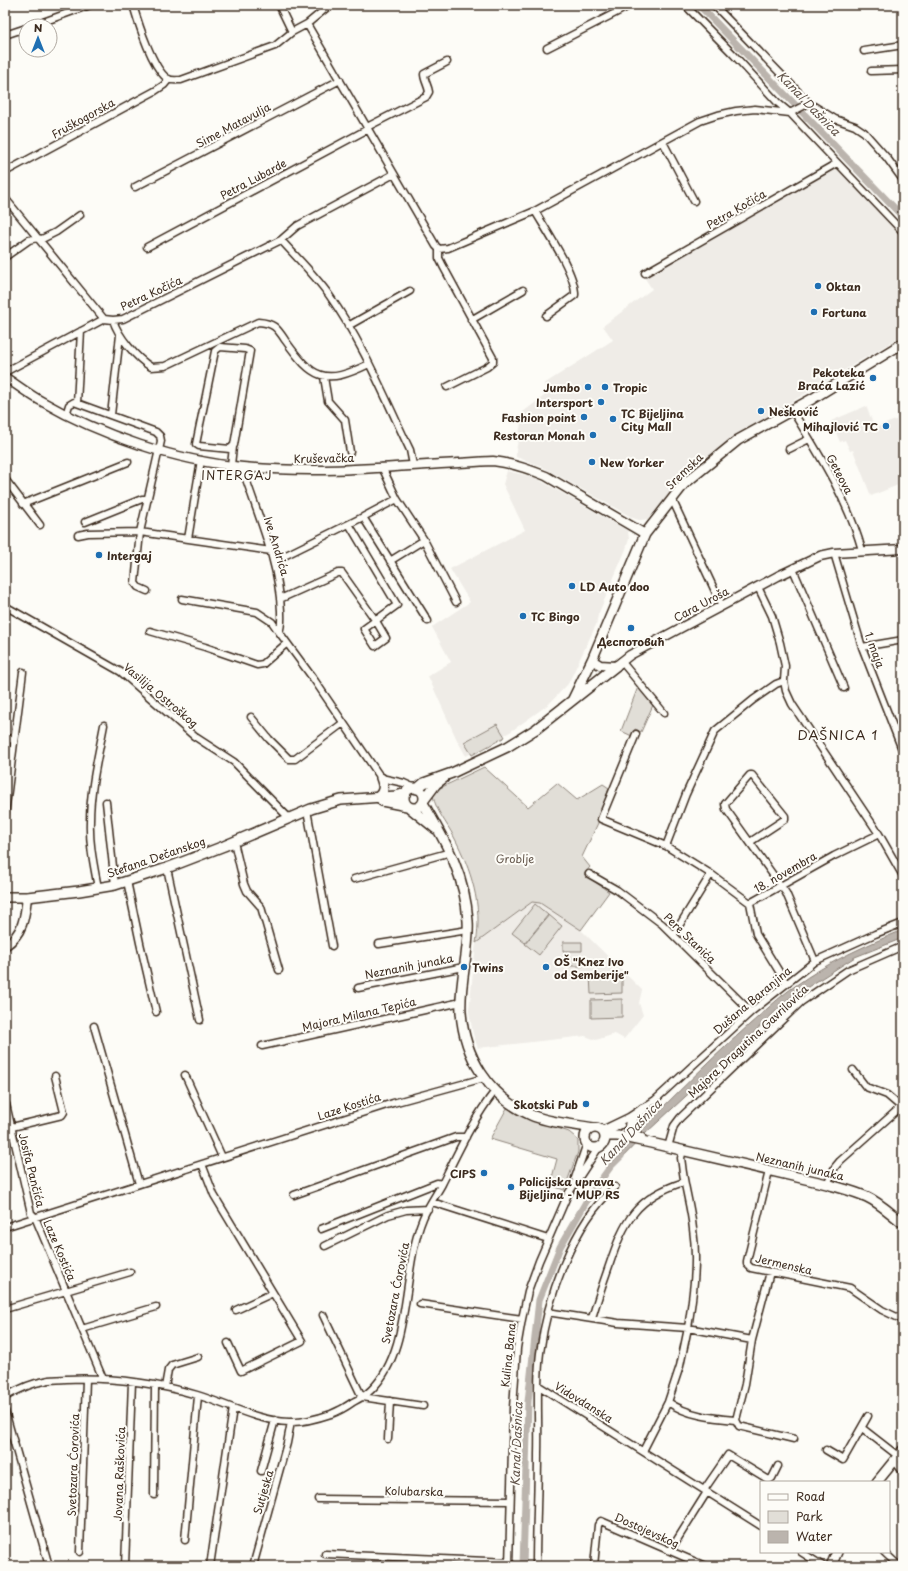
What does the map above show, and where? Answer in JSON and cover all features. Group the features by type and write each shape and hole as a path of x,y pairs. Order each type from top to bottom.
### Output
{"main road":[{"name":"Sremska","path":"573,699 592,660 645,534 684,484 738,440 792,410 903,343"},
{"path":"365,798 409,807 419,807 436,784 452,773 507,747 536,729 618,664"},
{"name":"Stefana Dečanskog","path":"5,898 27,897 115,885 167,868 234,842 307,810 341,800 396,796 424,783 452,773"},
{"path":"378,797 382,794 384,787 381,778"},
{"path":"424,802 423,793 411,790 404,801 409,807 440,832"},
{"name":"Neznanih junaka","path":"424,802 451,852 459,873 466,902 468,930 461,1012 466,1037 472,1056 484,1078 495,1091 510,1103 531,1115 559,1122"},
{"path":"586,1141 587,1132 601,1136 630,1136 629,1123 631,1119 642,1109"},
{"path":"559,1122 601,1136"},
{"path":"559,1122 592,1147 601,1136"},
{"name":"Neznanih junaka","path":"630,1136 651,1143 827,1184 867,1197 903,1222"},
{"path":"878,1481 898,1456"},
{"path":"831,1566 837,1553"}],"street":[{"path":"54,18 90,5"},
{"path":"133,5 141,30 155,63 163,74 169,79 181,80 275,46 292,32 307,24 330,5"},
{"path":"278,5 292,32"},
{"path":"547,48 631,5"},
{"path":"685,5 778,103 792,112 837,163 903,232"},
{"path":"714,5 806,104 835,119 855,126 864,132 887,158 903,180"},
{"path":"307,24 439,249 439,258 471,320 493,358 493,362 487,367 447,387"},
{"path":"5,35 18,31"},
{"path":"864,51 903,44"},
{"name":"Petra Lubarde","path":"148,247 426,97 429,92 424,74 447,62"},
{"path":"871,71 903,70"},
{"name":"Fruškogorska","path":"5,172 164,85 169,79"},
{"name":"Sime Matavulja","path":"135,187 340,80"},
{"path":"439,249 448,248 535,211 700,121 724,114 755,109 792,112 806,104"},
{"path":"663,142 694,201"},
{"name":"Petra Kočića","path":"645,273 837,163"},
{"name":"Petra Kočića","path":"104,319 123,319 281,240 297,226 394,174"},
{"path":"5,198 104,319 5,372"},
{"path":"535,211 568,270 575,288 575,295 546,316"},
{"path":"5,257 29,240 37,238 42,239 80,215"},
{"path":"281,240 329,295 348,326 369,364 410,450 413,465"},
{"path":"471,320 523,290"},
{"path":"348,326 410,291"},
{"path":"113,320 116,330 130,348 147,365 151,367 165,366 258,322 268,323 277,328 304,364 313,372 324,377 336,377 351,373 369,364"},
{"path":"77,402 81,331"},
{"path":"111,416 120,335"},
{"path":"231,465 250,351 245,349 220,347 214,351 196,444 199,446 230,449 233,447"},
{"name":"Kruševačka","path":"5,377 42,402 136,444 201,460 242,467 297,470 493,461 509,463 546,476 645,534"},
{"name":"Kruševačka","path":"324,377 328,401 345,420 350,452"},
{"path":"66,414 69,405 77,402 156,432 160,436 160,451 140,532 135,583 138,587 147,591"},
{"name":"Geteova","path":"792,410 844,504 857,531 862,550"},
{"path":"789,450 809,439"},
{"path":"188,539 201,460"},
{"path":"23,504 128,462"},
{"name":"Ive Andrića","path":"242,467 274,560 280,599 281,627 279,632"},
{"path":"382,467 397,499 424,540 456,602"},
{"path":"5,479 40,525"},
{"path":"85,522 142,499 148,499"},
{"path":"274,560 397,499"},
{"path":"672,499 722,606"},
{"path":"363,517 428,621"},
{"path":"280,599 338,573 342,573 376,621 397,605 349,524"},
{"path":"78,536 88,534 140,532 270,551"},
{"path":"390,561 424,540"},
{"name":"Cara Uroša","path":"618,664 630,655 820,556 862,550 903,549"},
{"name":"1. maja","path":"834,553 862,647 903,752"},
{"path":"793,569 844,688"},
{"path":"758,587 772,616 780,642 785,666 784,681 786,691 803,722 879,834 903,876"},
{"path":"182,599 257,612 272,622 381,778 404,783 411,790"},
{"name":"Vasilija Ostroškog","path":"5,606 121,672 194,736 234,762 289,818"},
{"path":"150,631 205,647 257,665 263,664 286,643"},
{"path":"862,647 903,640"},
{"path":"592,660 600,665 618,664 664,713"},
{"path":"5,814 23,672"},
{"path":"666,846 686,794 716,731 753,700 776,684 784,681"},
{"path":"251,717 269,739 289,759 295,759 343,723"},
{"path":"98,888 90,836 90,817 94,780 104,725"},
{"name":"18. novembra","path":"636,734 601,820 666,846 711,874 750,903 834,856 879,834"},
{"path":"5,738 14,740"},
{"path":"750,842 785,819 785,816 750,775 725,804 725,806 750,842 786,893 815,961"},
{"path":"106,802 115,885"},
{"path":"307,810 332,946"},
{"path":"234,842 244,884 247,891 261,907 279,970"},
{"path":"354,879 451,852"},
{"path":"167,868 200,1020"},
{"name":"Pere Stanića","path":"589,874 617,890 674,934 751,1012"},
{"path":"674,934 711,874"},
{"path":"127,881 156,1012"},
{"path":"5,946 14,939 21,928 25,915 27,897"},
{"path":"750,903 756,934 786,983"},
{"name":"Dušana Baranjina","path":"601,1136 618,1127 629,1117 659,1096 751,1012 815,961 903,923"},
{"path":"379,944 468,930"},
{"name":"Majora Dragutina Gavrilovića","path":"668,1147 674,1126 680,1118 801,1002 848,970 903,946"},
{"name":"Neznanih junaka","path":"358,988 464,967"},
{"name":"Majora Milana Tepića","path":"262,1046 461,1002"},
{"path":"94,1026 139,1184"},
{"path":"827,1184 835,1167 840,1161 902,1106 887,1094 866,1086 853,1070"},
{"path":"185,1075 222,1157"},
{"name":"Josifa Pančića","path":"12,1128 62,1115 64,1112 55,1076"},
{"name":"Laze Kostića","path":"5,1227 393,1103 484,1078"},
{"name":"Svetozara Ćorovića","path":"5,1397 27,1386 44,1380 103,1379 165,1387 275,1420 291,1422 333,1414 362,1397 371,1391 381,1378 390,1362 399,1337 414,1244 423,1218 466,1137 495,1091"},
{"name":"Josifa Pančića","path":"6,1104 31,1213 35,1217"},
{"path":"572,1186 601,1136"},
{"path":"294,1195 456,1137 466,1137"},
{"path":"572,1186 586,1141"},
{"path":"643,1451 668,1402 680,1366 688,1328 695,1278 693,1229 684,1182 682,1158 683,1150"},
{"path":"202,1164 214,1195 302,1341 241,1371 228,1343"},
{"name":"Jermenska","path":"769,1171 747,1264 751,1268 850,1288 882,1310 903,1320"},
{"path":"592,1318 617,1243 623,1228 630,1217 638,1207 658,1192 684,1182"},
{"path":"321,1229 437,1183 442,1184"},
{"name":"Kulina Bana","path":"325,1554 510,1564 510,1501 515,1372 522,1319 528,1291 548,1239 572,1186"},
{"name":"Vidovdanska","path":"615,1188 603,1198 581,1230 567,1257 547,1312 540,1355 539,1386 760,1525"},
{"path":"432,1202 548,1239"},
{"path":"325,1246 388,1214 406,1210 428,1208"},
{"name":"Laze Kostića","path":"35,1217 103,1379"},
{"name":"Laze Kostića","path":"5,1309 130,1272"},
{"path":"770,1272 752,1340 745,1384 736,1420 739,1426 794,1439"},
{"path":"236,1310 273,1293"},
{"name":"Kulina Bana","path":"420,1304 522,1319"},
{"path":"82,1329 156,1307"},
{"path":"547,1312 649,1326 688,1328 752,1340"},
{"path":"323,1315 362,1397 423,1406"},
{"path":"165,1387 168,1370 172,1365 198,1357"},
{"name":"Svetozara Ćorovića","path":"80,1552 86,1379"},
{"name":"Jovana Raškovića","path":"125,1566 132,1382"},
{"path":"154,1495 156,1385"},
{"path":"536,1566 539,1386"},
{"path":"185,1540 198,1396"},
{"path":"388,1439 390,1401"},
{"path":"668,1402 676,1408 694,1414 710,1418 736,1420"},
{"path":"210,1566 233,1408"},
{"path":"5,1411 49,1566"},
{"path":"826,1450 844,1460 868,1416"},
{"path":"261,1472 275,1420"},
{"name":"Sutjeska","path":"253,1566 287,1443 291,1422"},
{"path":"862,1428 898,1456 903,1472"},
{"path":"670,1551 728,1454 769,1480 772,1478 778,1466"},
{"name":"Kolubarska","path":"318,1500 510,1501"},
{"name":"Dostojevskog","path":"594,1566 598,1525 602,1521 705,1566"},
{"path":"803,1553 823,1566"},
{"path":"885,1553 898,1566"}],"shaded area":[{"path":"838,167 903,239 903,335 743,431 704,459 676,487 648,519 639,520 633,518 541,466 516,457 523,412 548,393 544,384 613,340 603,326 652,289 644,277"},
{"path":"866,406 875,428 903,417 903,483 871,496 853,450 850,451 845,440 840,442 831,421"},
{"path":"507,471 534,477 628,531 629,539 598,615 596,625 568,684 549,704 510,732 466,756 457,740 428,676 451,662 432,627 470,602 450,569 525,530 503,484"},
{"name":"OŠ \"Knez Ivo od Semberije\"","path":"532,902 540,903 581,930 642,990 639,1003 643,1015 624,1039 615,1034 596,1040 585,1036 478,1048 473,1034 469,1011 476,943"}],"green space":[{"path":"638,687 653,705 641,732 635,729 632,736 621,731"},
{"path":"497,724 505,737 472,755 464,742"},
{"name":"Groblje","path":"484,767 528,807 557,783 577,800 603,784 609,788 598,823 582,857 590,867 584,874 609,892 581,930 540,903 532,902 476,943 478,915 474,888 466,862 439,812 433,796 438,789"},
{"path":"535,904 548,915 525,943 512,933"},
{"path":"549,915 562,926 539,955 525,944"},
{"path":"563,942 582,942 582,951 563,951"},
{"path":"564,958 583,958 583,966 564,966"},
{"path":"590,975 622,975 622,993 591,994"},
{"path":"622,999 622,1017 591,1018 591,1000"},
{"path":"507,1108 534,1120 569,1132 578,1141 578,1152 564,1190 550,1185 557,1159 490,1139"}],"water":[{"path":"903,930 903,938 855,957 786,1001 738,1048 646,1133 617,1163 612,1159 714,1058 783,995 821,969 861,948"}],"waterway":[{"name":"Kanal Dašnica","path":"699,5 903,217"},
{"name":"Kanal Dašnica","path":"523,1566 528,1402 539,1300 560,1247 590,1195 611,1166 621,1156"}],"place":[{"name":"Oktan","path":"818,286"},
{"name":"Fortuna","path":"814,312"},
{"name":"Pekoteka Braća Lazić","path":"873,378"},
{"name":"Jumbo","path":"588,387"},
{"name":"Tropic","path":"605,387"},
{"name":"Intersport","path":"601,402"},
{"name":"Nešković","path":"761,411"},
{"name":"Fashion point","path":"584,417"},
{"name":"TC Bijeljina City Mall","path":"613,419"},
{"name":"Mihajlović TC","path":"886,426"},
{"name":"Restoran Monah","path":"593,435"},
{"name":"New Yorker","path":"592,462"},
{"name":"Intergaj","path":"99,555"},
{"name":"LD Auto doo","path":"572,586"},
{"name":"TC Bingo","path":"523,616"},
{"name":"Деспотовић","path":"631,628"},
{"name":"Twins","path":"464,967"},
{"name":"OŠ \"Knez Ivo od Semberije\"","path":"546,967"},
{"name":"Skotski Pub","path":"586,1104"},
{"name":"CIPS","path":"484,1173"},
{"name":"Policijska uprava Bijeljina - MUP RS","path":"511,1187"}],"district":[{"name":"INTERGAJ","path":"237,475"},
{"name":"DAŠNICA 1","path":"838,734"}]}
